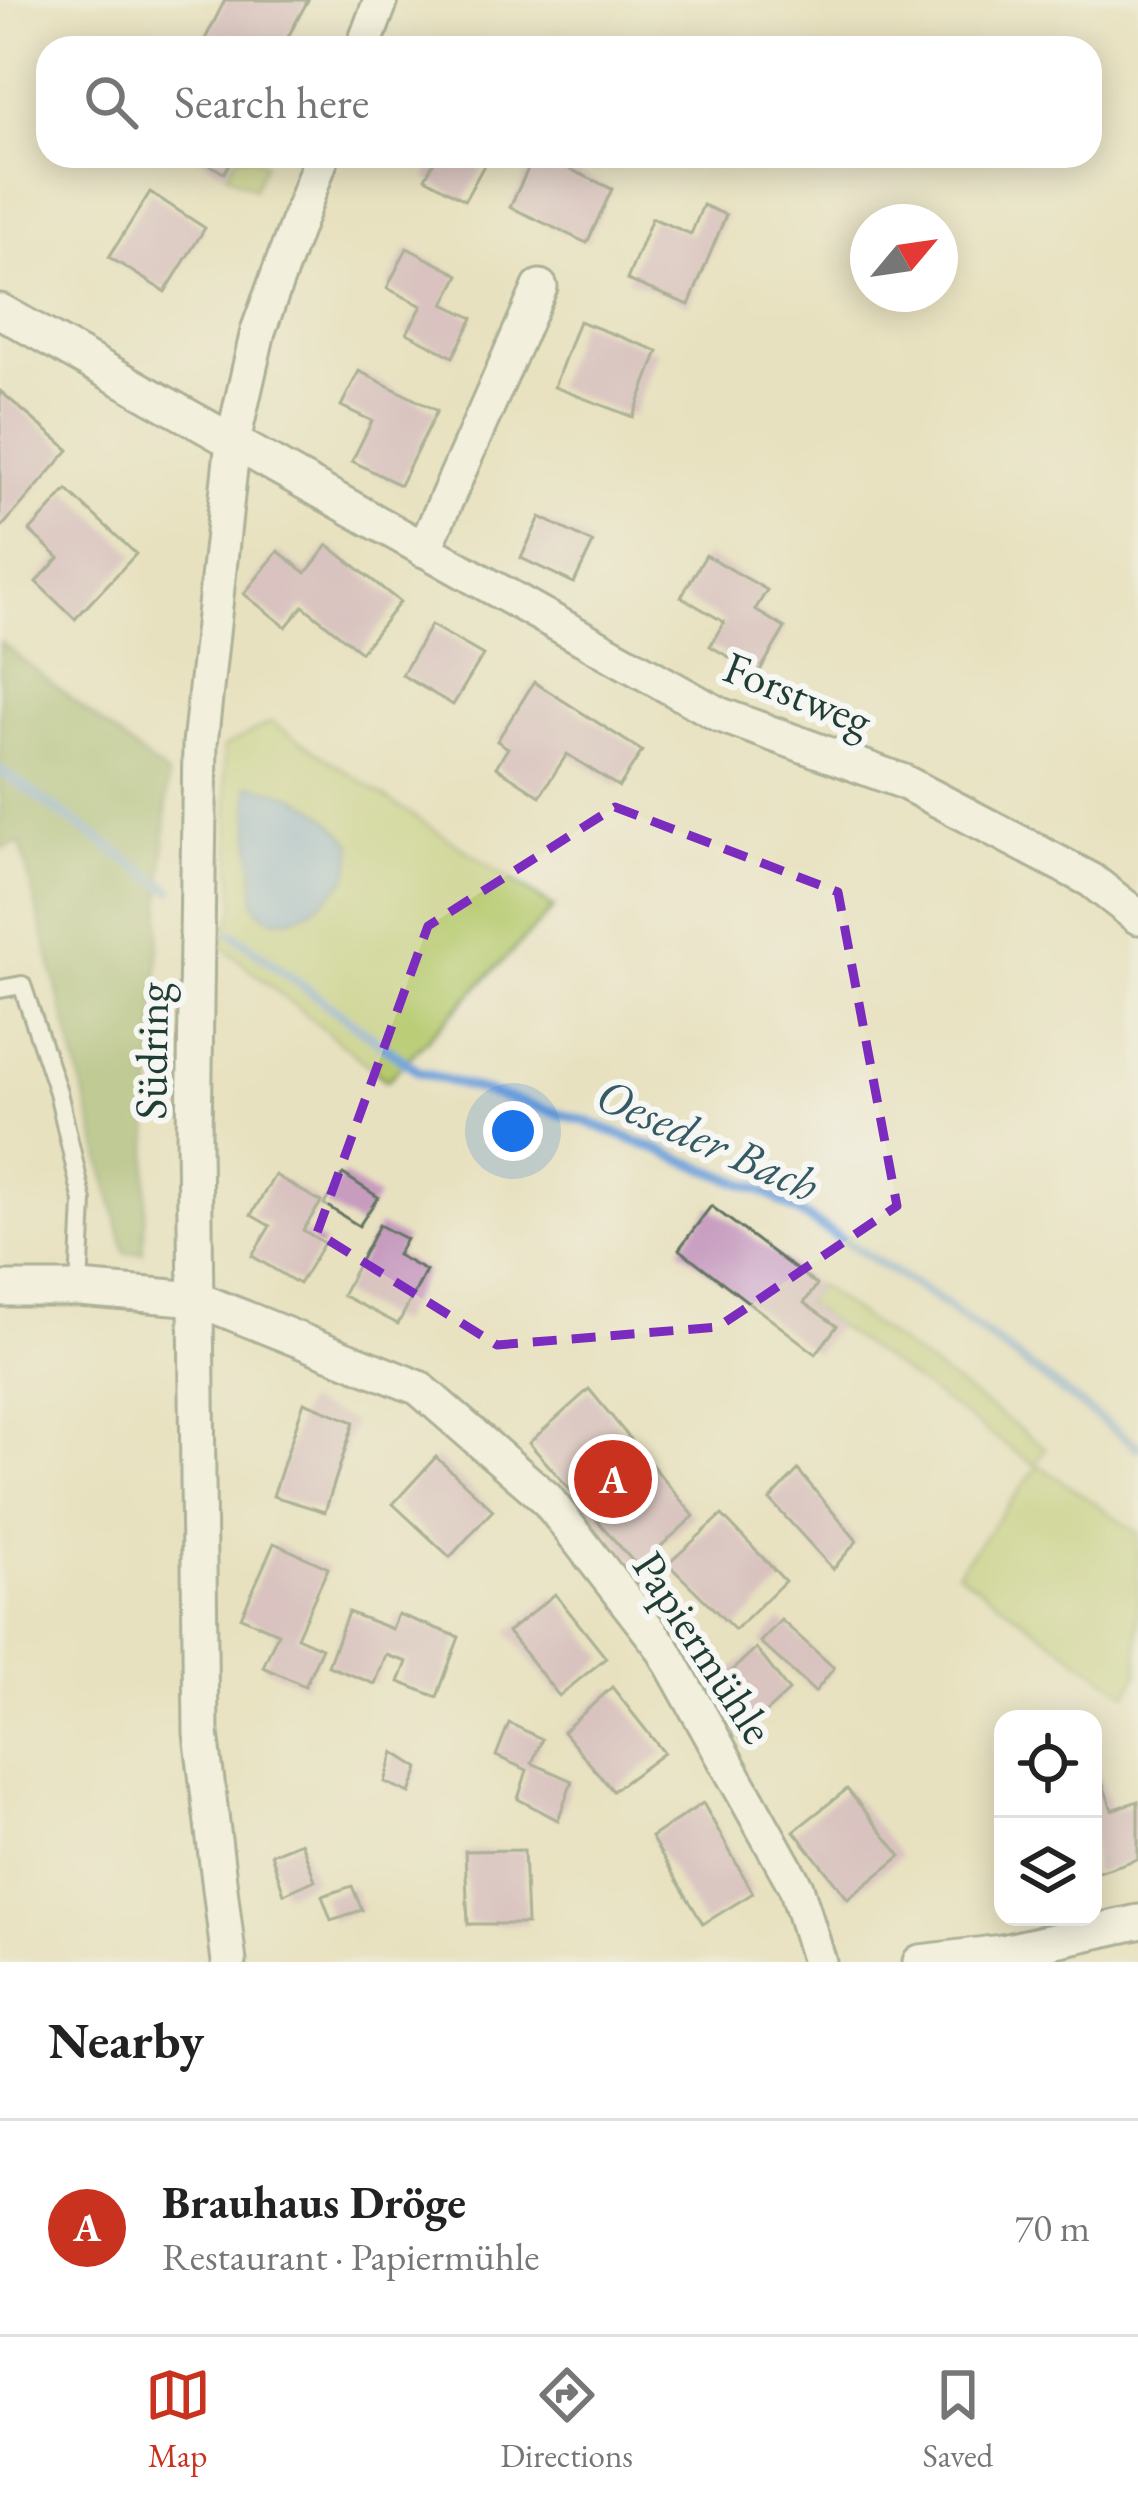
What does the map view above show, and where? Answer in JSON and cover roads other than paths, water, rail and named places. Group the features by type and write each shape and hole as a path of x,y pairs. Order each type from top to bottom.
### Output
{"street":[{"path":"368,36 381,0"},
{"name":"Südring","path":"229,1962 201,1733 194,1136 200,744 233,441 258,332 318,168"},
{"path":"424,550 540,287"},
{"name":"Forstweg","path":"0,311 718,714 904,782 1091,880 1138,917"},
{"name":"Papiermühle","path":"0,1289 79,1289 196,1299 419,1388 546,1498 662,1647 796,1887 819,1962"},
{"path":"920,1962 1002,1952 1138,1922"}],"lane":[{"path":"0,989 22,985 58,1092 83,1202 79,1289"}],"water":[{"path":"248,785 307,803 353,845 349,871 341,884 303,914 275,919 263,915 255,903"}],"waterway":[{"name":"Oeseder Bach","path":"0,770 171,890"},
{"name":"Oeseder Bach","path":"233,934 419,1072 588,1122 769,1194 937,1299 1138,1447"}],"place":[{"name":"Brauhaus Dröge","path":"613,1479"}]}
